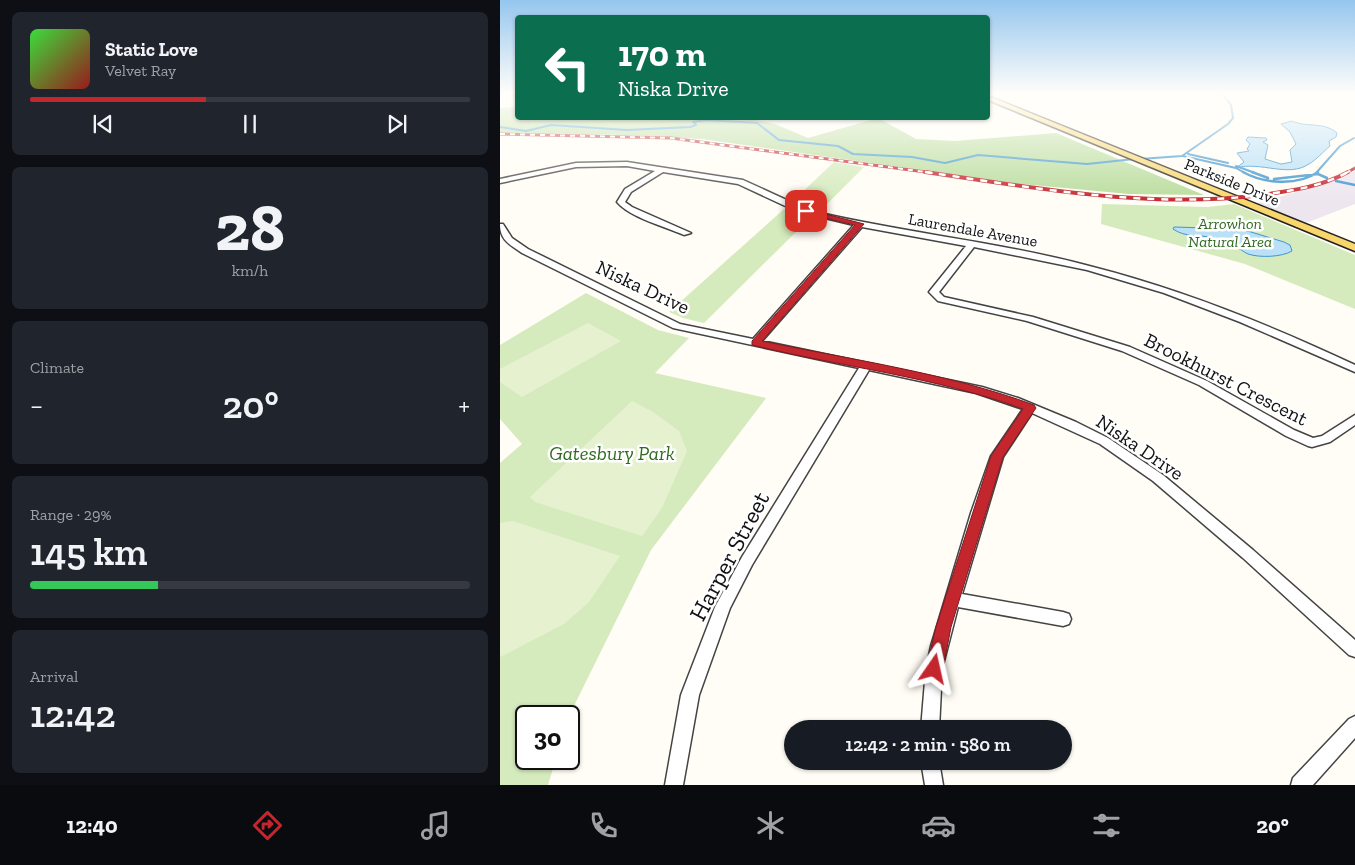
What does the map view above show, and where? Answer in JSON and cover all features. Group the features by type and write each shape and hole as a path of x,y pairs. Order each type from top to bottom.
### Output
{"main road":[{"name":"Parkside Drive","path":"1064,130 1355,248"}],"street":[{"name":"Laurendale Avenue","path":"500,181 576,165 621,163 740,182 806,211 860,224 1050,259 1163,289 1242,318 1355,369"},
{"path":"662,169 628,191 621,202 629,209 687,232"},
{"path":"755,343 860,224"},
{"name":"Niska Drive","path":"500,226 509,240 525,251 667,323 978,390 1030,408 1104,441 1158,478 1248,554 1355,650"},
{"name":"Brookhurst Crescent","path":"971,245 934,292 941,299 1030,319 1126,349 1203,383 1290,433 1312,443 1326,439 1355,418"},
{"name":"Harper Street","path":"674,785 690,695 723,607 747,562 866,366"},
{"path":"931,720 934,669 952,599 997,456 1030,408"},
{"path":"952,599 1063,619"},
{"path":"1300,785 1355,725"},
{"path":"932,770 934,785"}],"shaded area":[{"path":"1355,171 1355,204 1306,223 1257,203 1300,191"}],"green space":[{"path":"500,130 788,130 808,138 837,130 899,130 916,139 955,141 1056,133 1204,195 1129,194 1012,183 702,139 630,135 500,133"},
{"path":"834,162 864,167 822,209 796,198"},
{"name":"Arrowhon Natural Area","path":"1102,204 1208,207 1234,204 1355,255 1355,309 1245,264 1101,224"},
{"path":"784,209 809,219 704,323 683,318 669,312"},
{"name":"Gatesbury Park","path":"586,293 658,330 689,338 655,373 766,398 651,550 574,705 515,705 515,770 553,770 548,785 500,785 500,463 522,444 500,419 500,345"},
{"path":"588,323 621,341 522,397 500,382 500,369"},
{"path":"632,401 653,412 679,431 687,451 662,508 642,536 535,502 530,497"},
{"path":"513,521 620,556 589,602 564,624 500,657 500,523"}],"water":[{"path":"1287,130 1333,130 1337,133 1336,137 1329,141 1330,146 1317,158 1301,168 1283,170 1245,166 1236,168 1244,162 1237,153 1249,151 1247,149 1250,144 1246,140 1248,137 1266,138 1267,140 1263,142 1268,145 1265,159 1281,164 1292,162 1290,150 1296,144"},
{"path":"1174,227 1241,229 1284,242 1290,245 1292,251 1277,256 1248,254 1231,244 1218,243 1213,238 1183,234 1173,229"}],"waterway":[{"path":"517,130 532,130"},
{"path":"621,130 635,130"},
{"path":"766,130 779,140 838,146 853,154 912,157 945,163 978,155 1087,164 1134,159"},
{"path":"1140,159 1182,156 1220,130"},
{"path":"1316,173 1340,146 1354,138"},
{"path":"1188,154 1228,163"},
{"path":"1183,156 1236,168 1245,173"},
{"path":"1236,166 1255,173"},
{"path":"1252,172 1268,178"},
{"path":"1314,174 1318,172"},
{"path":"1245,173 1261,179 1281,182 1301,180 1314,174"},
{"path":"1274,179 1314,174"},
{"path":"1314,174 1327,178"},
{"path":"1336,181 1355,185"}],"railway":[{"path":"500,134 671,138 933,173"},
{"path":"1346,173 1355,168"},
{"path":"925,172 1092,195 1177,200 1219,199 1283,192 1316,185 1346,173"}],"route":[{"path":"806,211 860,224 755,343 954,384 994,394 1030,408 1002,446 997,456 944,627 934,669"}]}
